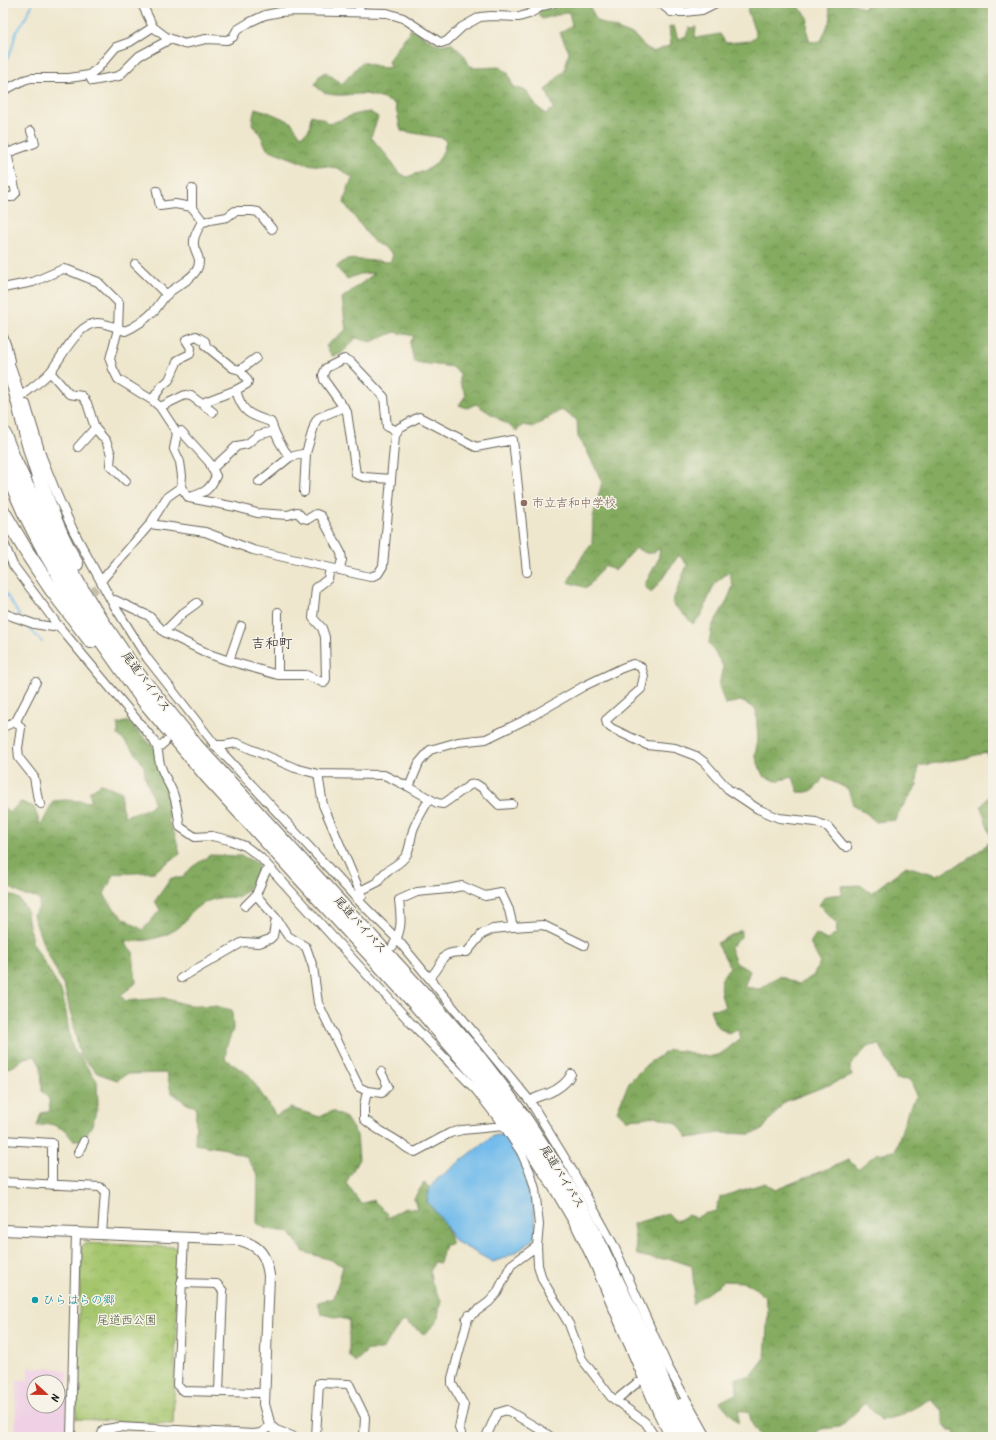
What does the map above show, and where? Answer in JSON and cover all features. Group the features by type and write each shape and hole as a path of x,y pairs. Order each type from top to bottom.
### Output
{"highway":[{"path":"3,355 7,379 20,397 40,482 53,518 72,558 136,672"},
{"name":"尾道バイパス","path":"3,433 14,460 55,546 94,610 136,672 196,746 426,997 476,1054 503,1089 568,1185 590,1225 646,1345 686,1437"},
{"name":"尾道バイパス","path":"3,463 24,511 63,582 85,617 128,679 164,725 214,783 414,1002 487,1087 517,1127 559,1192 580,1228 600,1270 672,1437"},
{"path":"3,512 52,590 101,654 164,725"},
{"path":"646,1345 699,1437"}],"street":[{"path":"143,3 153,27 169,38 184,44 206,39 227,40 233,37 238,30 250,22 265,15 280,12 360,7 403,18 441,43 447,41 462,27 480,17 518,17 529,14 542,6 554,3"},
{"path":"660,3 671,12 702,10 716,3"},
{"path":"3,91 31,78 69,78 89,75 98,68 116,47 130,42 153,27"},
{"path":"89,75 92,81 119,76 139,56 165,42 169,38"},
{"path":"7,153 35,143 31,131"},
{"path":"3,144 7,153 16,194 12,197 3,197"},
{"path":"3,183 13,183"},
{"path":"192,189 192,207 201,219 201,223 194,241 195,250 200,259 193,276 167,295 154,311 130,329 125,331 98,323 91,324 81,330 73,338 50,372 20,397 58,497 100,584 147,658 213,745 429,978 530,1101 572,1168 614,1246 668,1367 707,1437"},
{"path":"157,191 160,206 176,204 192,207"},
{"path":"201,223 227,217 235,211 252,210 258,212 272,229"},
{"path":"135,264 167,295"},
{"path":"3,288 33,282 63,269 98,282 119,303 118,328 110,359 113,369 118,379 152,400 160,407 177,433 174,449 180,462 182,476 181,487 189,498 236,507 257,513 288,514 297,512 303,518 308,518 316,514 322,516 341,553 342,560 340,570"},
{"path":"3,336 10,358 7,379"},
{"path":"152,400 162,386 169,380 178,360 190,354 192,348 186,340 196,336 205,341 206,346 233,368 240,370 248,381 247,384 236,390 202,403"},
{"path":"240,370 256,358"},
{"path":"391,479 364,477 356,474 347,412 324,380 323,375 326,368 344,359 351,362 384,397 387,427 397,431"},
{"path":"50,372 69,394 82,396 87,403 95,428 106,441 111,454 110,465 126,481"},
{"path":"236,390 240,403 252,416 271,422 274,431 290,457"},
{"path":"160,407 185,395 191,396 213,412"},
{"path":"304,492 306,453 315,423 318,418 344,407"},
{"path":"150,524 205,532 253,550 370,577 378,574 383,566 395,436 399,428 419,417 476,447 512,440 526,572"},
{"path":"78,447 95,428"},
{"path":"177,433 181,431 209,462 216,476 212,485 203,493 189,498"},
{"path":"212,469 237,446 246,444 258,435 274,431"},
{"path":"259,482 290,457 306,453"},
{"path":"100,584 150,524 167,497 181,487"},
{"path":"3,541 13,565 54,621 152,738 158,748 160,764 165,780 172,791 176,802 180,826 195,837 212,836 229,840 245,846 260,857 368,970 410,1022 476,1090 504,1126 521,1152 530,1172 535,1189 539,1225 537,1246 538,1265 542,1279 570,1324 582,1359 611,1397 645,1422 655,1437"},
{"path":"112,602 115,600 149,616 164,632 209,654 278,675 306,675 324,682 326,679 325,637 322,628 313,618 316,588 328,579 330,568"},
{"path":"164,632 197,603"},
{"path":"3,614 34,624 54,627 54,621 59,612"},
{"path":"278,612 278,675"},
{"path":"229,661 241,626"},
{"path":"409,787 419,763 430,750 458,742 486,739 527,720 584,686 633,664 641,666 644,676 641,689 606,720 607,724 611,728 647,744 675,748 696,756 704,762 728,790 758,809 779,818 816,822 828,827 843,845 847,847"},
{"path":"3,727 16,721 36,682"},
{"path":"16,721 21,728 18,748 19,758 34,777 38,800 41,804"},
{"path":"158,748 165,742"},
{"path":"213,745 238,743 295,768 318,774 384,775 437,803 443,804 470,785 476,784 499,805 512,804"},
{"path":"318,774 323,806 362,896 359,901"},
{"path":"360,891 378,882 381,875 389,868 403,860 407,853 413,829 429,799"},
{"path":"245,906 256,895 265,873 270,868"},
{"path":"395,943 399,936 401,921 399,900 417,892 462,886 485,896 501,893 509,910 513,927"},
{"path":"256,895 276,918 288,936 306,947 312,967 318,1003 359,1086 367,1091 382,1093 388,1086 381,1072"},
{"path":"181,978 243,942 259,943 270,940 276,918"},
{"path":"429,978 435,973 442,957 453,952 467,952 482,934 493,929 543,925 584,945"},
{"path":"530,1101 537,1096 549,1093 569,1080 571,1074"},
{"path":"367,1091 364,1106 364,1119 372,1127 409,1150 415,1152 450,1133 462,1130 504,1126"},
{"path":"3,1140 52,1142 52,1184"},
{"path":"78,1153 84,1141"},
{"path":"3,1182 100,1186 105,1192 102,1234"},
{"path":"3,1230 240,1240 252,1243 262,1252 267,1263 269,1275 264,1404 270,1426 276,1431 292,1437"},
{"path":"71,1437 76,1232"},
{"path":"184,1238 177,1385 183,1391 264,1393"},
{"path":"463,1322 498,1293 511,1265 537,1246"},
{"path":"181,1283 217,1284 222,1291 219,1391"},
{"path":"461,1433 459,1428 464,1405 452,1384 452,1378 470,1315"},
{"path":"616,1400 637,1382"},
{"path":"316,1437 319,1383 350,1384 365,1416 364,1437"},
{"path":"486,1437 497,1412 507,1410 551,1437"},
{"path":"102,1437 103,1431 106,1429 119,1427 252,1434 261,1433 270,1426"}],"shaded area":[{"path":"28,1367 63,1369 68,1373 67,1437 15,1437 17,1380 26,1380 26,1414 66,1414 66,1374 28,1374"}],"green space":[{"path":"559,3 588,3 597,21 635,36 643,45 653,52 671,45 669,27 674,26 678,39 686,36 689,28 696,27 695,38 720,34 726,43 750,41 756,35 747,9 752,3 791,3 798,6 808,17 807,32 810,42 821,41 831,18 828,3 854,3 865,8 866,3 993,3 993,771 986,752 966,758 918,766 917,786 900,810 895,820 876,822 866,813 853,805 848,789 823,777 813,790 798,792 793,777 776,781 763,776 755,755 758,740 756,709 741,701 725,704 719,686 723,666 709,643 712,626 726,603 733,586 729,572 715,583 701,615 693,624 672,603 687,565 679,555 651,593 644,586 658,560 660,548 654,552 648,553 636,548 615,571 605,565 587,588 568,582 583,555 592,544 593,517 602,482 586,449 578,437 577,420 561,410 534,427 523,425 517,431 476,404 467,408 459,405 466,395 460,383 460,373 452,367 414,362 410,343 414,336 395,332 371,342 356,338 341,354 332,356 326,346 346,330 342,298 375,273 360,274 347,279 336,267 347,259 390,262 393,255 372,240 344,203 348,187 353,178 338,168 306,164 267,149 252,122 255,108 291,122 301,136 309,130 311,115 323,119 329,124 356,114 370,112 378,117 371,137 388,157 398,172 407,177 428,169 437,162 446,142 443,138 401,131 395,104 365,94 332,95 326,93 315,85 319,76 326,72 342,84 362,62 384,68 390,67 388,61 411,29 439,45 451,43 465,56 469,65 475,68 500,67 508,73 513,87 527,91 536,106 546,114 554,108 546,90 565,69 569,52 560,33 572,26 569,12 542,19 538,12"},
{"path":"128,721 156,750 162,782 169,791 173,804 168,821 175,835 180,854 154,872 114,874 104,894 116,911 125,919 143,930 160,910 155,901 171,878 182,878 192,867 210,855 242,856 257,863 263,874 238,898 219,898 200,905 179,927 163,936 124,942 133,952 136,983 121,995 125,1001 164,998 188,1005 216,1006 232,1010 233,1029 227,1045 225,1059 249,1075 276,1116 291,1108 320,1117 332,1111 346,1118 357,1135 359,1159 346,1183 361,1204 373,1200 388,1214 385,1219 405,1208 417,1209 414,1198 424,1183 430,1188 427,1201 445,1224 452,1244 445,1245 440,1263 434,1262 430,1272 432,1284 441,1300 437,1322 424,1334 404,1321 397,1328 382,1350 368,1350 355,1362 349,1355 349,1320 321,1314 318,1302 334,1298 343,1266 331,1260 304,1252 289,1232 266,1229 257,1223 258,1175 246,1157 226,1149 195,1144 196,1107 187,1104 171,1092 167,1073 127,1074 117,1080 97,1073 80,1055 65,989 42,941 33,915 38,909 40,901 35,897 25,896 3,884 3,807 10,812 21,802 34,807 40,824 43,822 53,801 66,800 91,802 90,791 101,784 122,792 121,805 125,816 150,808 154,802 145,776 144,766 134,751 118,735 118,724"},
{"path":"993,790 993,1437 954,1437 955,1431 949,1430 943,1423 943,1412 931,1399 899,1416 881,1420 865,1403 840,1427 821,1429 811,1437 761,1437 752,1424 749,1413 739,1410 738,1423 720,1402 737,1393 736,1378 750,1377 765,1358 768,1310 765,1298 754,1287 742,1282 724,1281 692,1304 694,1287 692,1266 671,1259 656,1259 637,1255 633,1224 668,1213 674,1220 679,1220 688,1215 696,1218 703,1214 716,1211 720,1197 765,1183 775,1190 849,1160 858,1169 876,1154 895,1151 907,1114 917,1095 910,1080 896,1079 880,1045 868,1046 850,1066 852,1076 784,1102 762,1130 750,1134 720,1133 688,1138 677,1123 655,1116 625,1119 617,1111 629,1082 647,1064 669,1050 682,1051 708,1057 721,1054 741,1038 738,1030 728,1034 715,1024 710,1009 725,1008 720,986 723,977 730,967 717,943 741,930 741,937 730,948 736,963 750,971 744,987 760,989 779,976 799,984 813,976 820,962 810,943 816,934 827,940 836,934 837,924 819,905 825,896 842,894 841,886 860,885 871,893 906,866 937,875 968,860 992,840 981,807"},
{"path":"3,890 19,899 26,909 32,942 61,991 72,1046 97,1081 98,1105 92,1125 83,1140 73,1140 65,1130 51,1124 37,1126 41,1113 50,1111 49,1099 42,1092 41,1067 35,1056 24,1058 14,1066 3,1069"},
{"name":"尾道西公園","path":"85,1243 175,1247 179,1250 173,1424 76,1419 81,1248"}],"water":[{"path":"504,1135 512,1144 527,1171 531,1187 536,1231 533,1239 521,1249 493,1262 452,1238 445,1224 427,1201 430,1188 435,1181 493,1136"}],"waterway":[{"path":"3,68 12,48 16,32 24,21 33,3"},
{"path":"3,589 20,616"},
{"path":"26,625 42,642"}],"tunnel":[{"path":"82,597 97,588"},
{"path":"194,743 209,744"}],"place":[{"name":"市立吉和中学校","path":"524,503"},
{"name":"ひらはらの郷","path":"35,1300"}],"district":[{"name":"吉和町","path":"272,644"}]}
